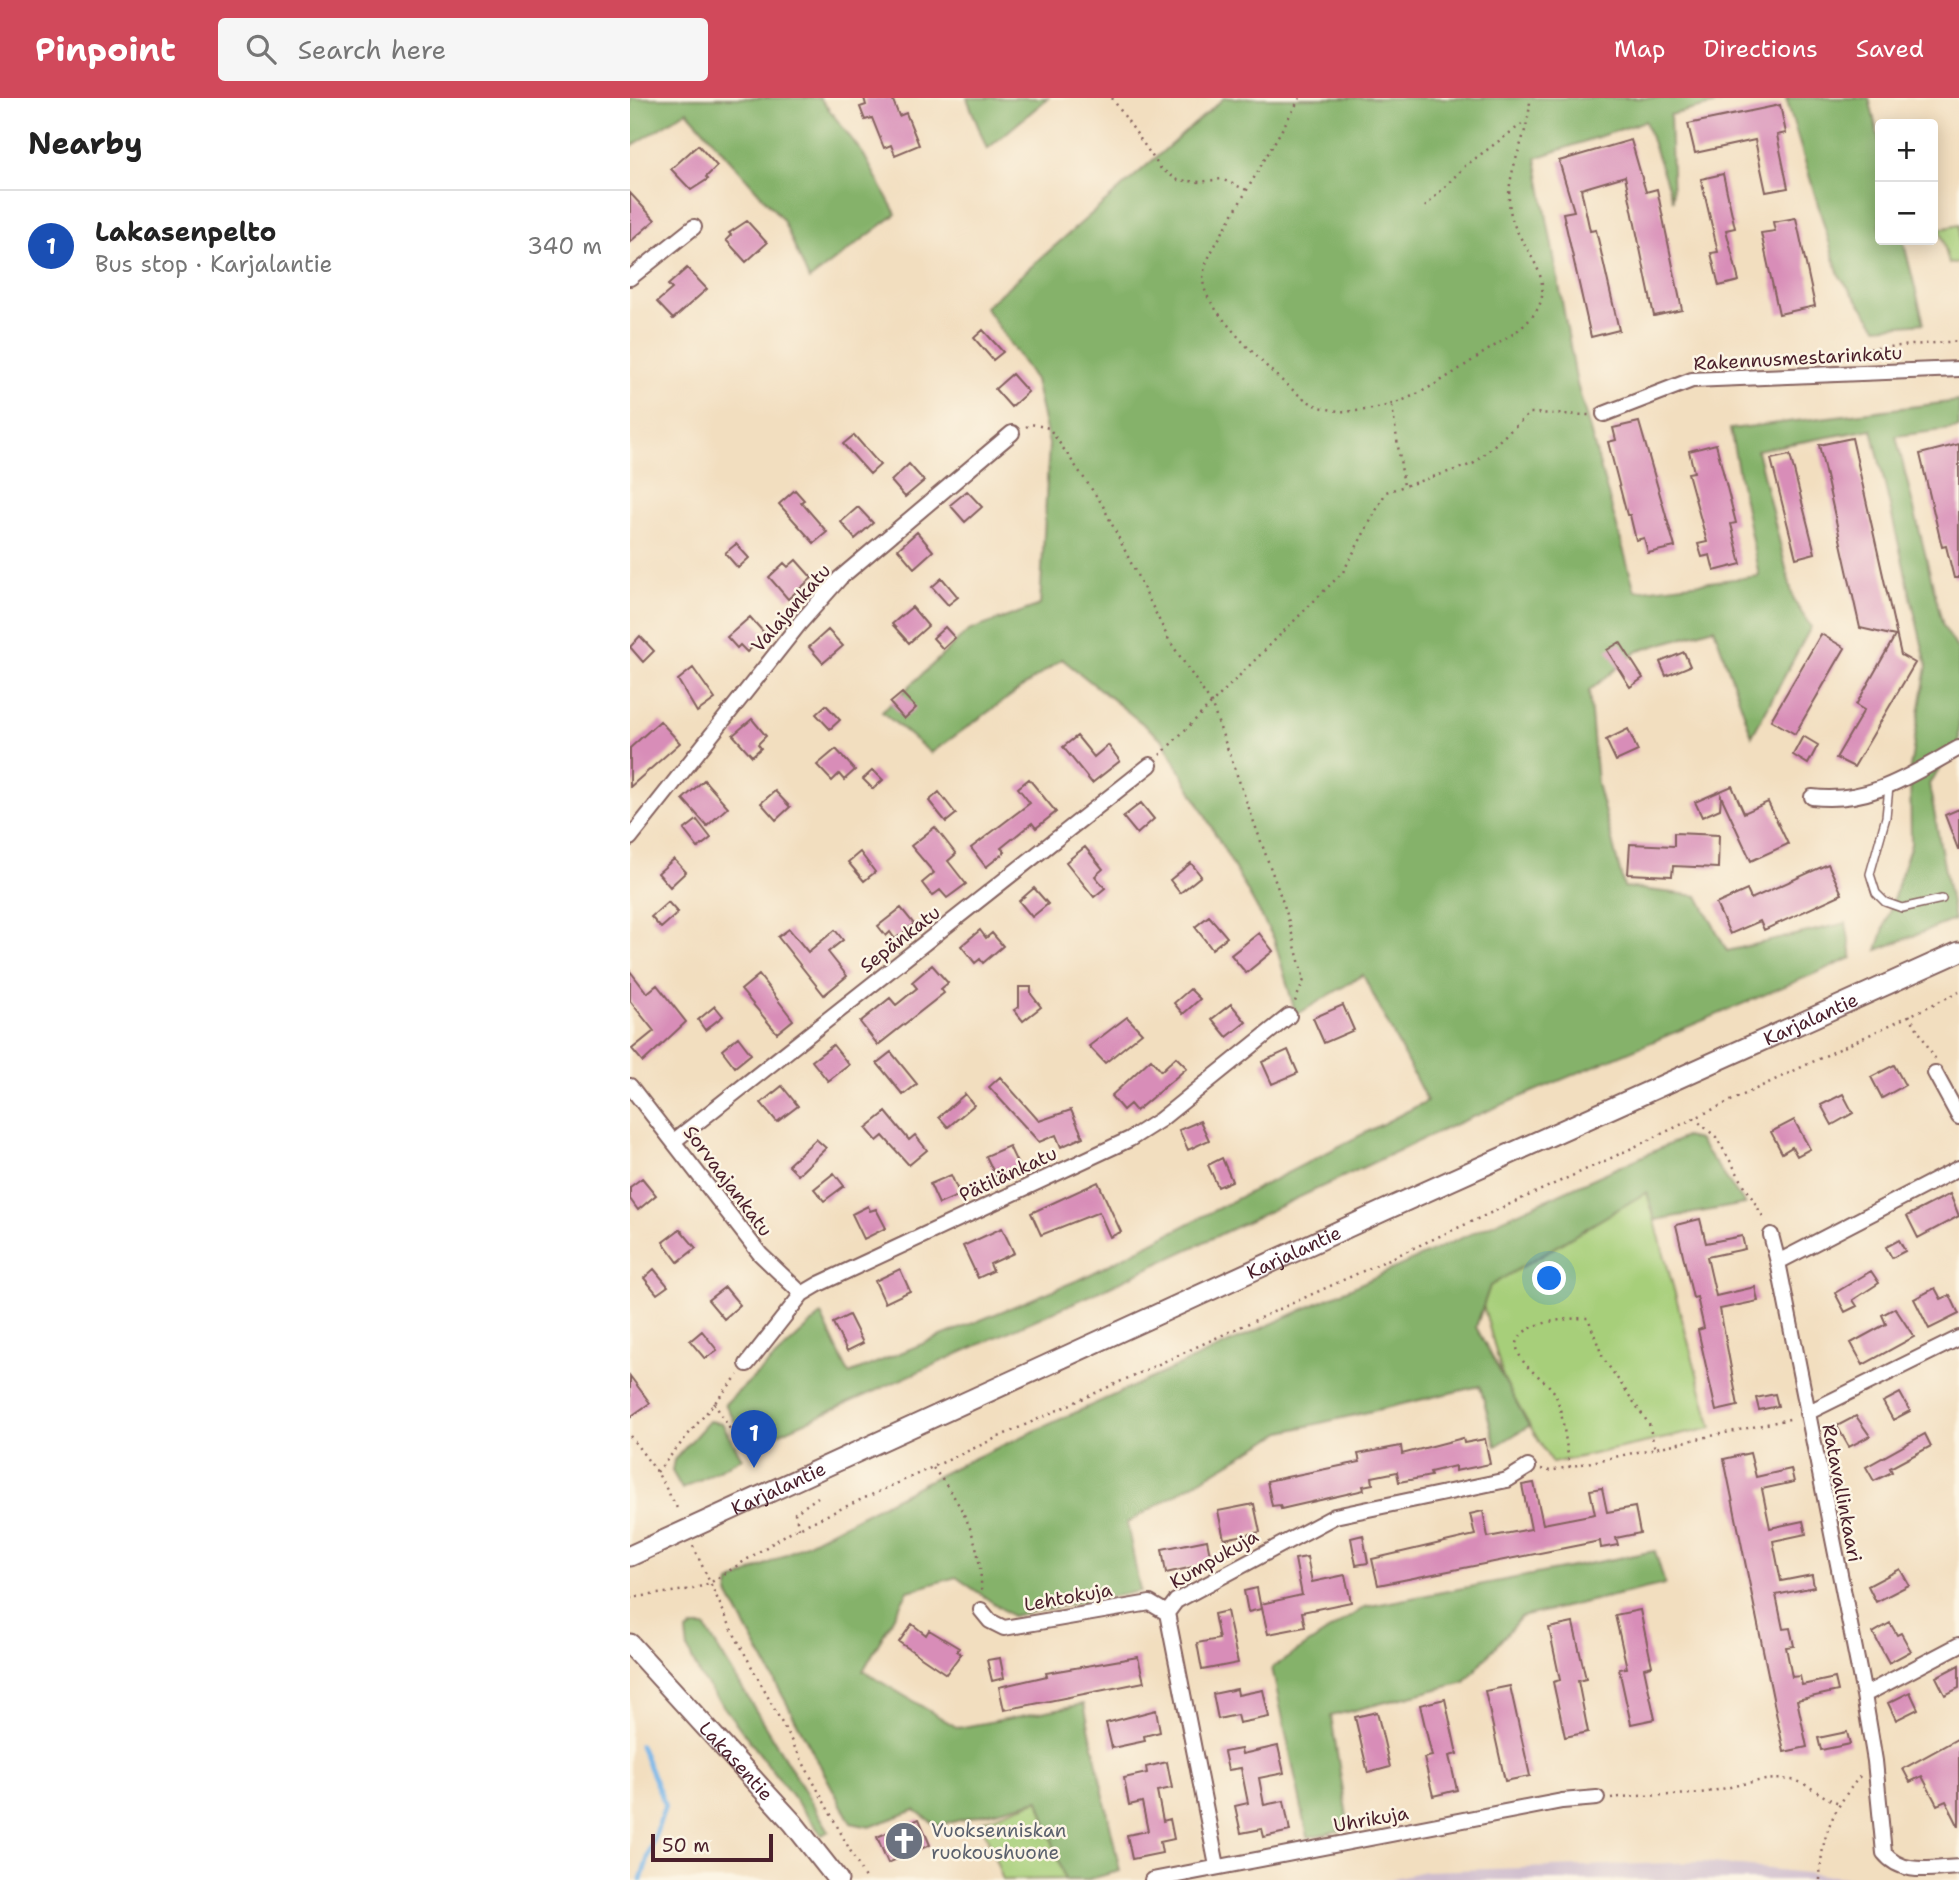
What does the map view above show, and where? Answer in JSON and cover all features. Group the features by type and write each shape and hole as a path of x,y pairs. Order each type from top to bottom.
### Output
{"main road":[{"name":"Karjalantie","path":"630,1556 1395,1205 1959,952"},
{"name":"Lakasentie","path":"630,1644 793,1823 838,1880"}],"street":[{"path":"630,278 694,227"},
{"name":"Rakennusmestarinkatu","path":"1604,414 1692,380 1959,369"},
{"name":"Valajankatu","path":"630,838 800,623 840,578 1012,433"},
{"path":"1812,797 1848,799 1889,787 1959,748"},
{"name":"Sepänkatu","path":"674,1141 1150,765"},
{"name":"Pätilänkatu","path":"747,1364 802,1294 1130,1139 1160,1120 1289,1017"},
{"path":"1935,1073 1959,1117"},
{"name":"Sorvaajankatu","path":"630,1086 761,1254 802,1294"},
{"path":"1778,1262 1959,1168"},
{"name":"Ratavallinkaari","path":"1771,1235 1864,1695 1875,1761 1884,1853 1891,1862 1904,1868 1959,1867"},
{"path":"1807,1413 1959,1338"},
{"name":"Kumpukuja","path":"1217,1866 1167,1613 1176,1601 1335,1516 1507,1480 1528,1467"},
{"name":"Lehtokuja","path":"981,1609 990,1621 1004,1628 1150,1603 1167,1613"},
{"path":"1864,1695 1959,1645"},
{"name":"Uhrikuja","path":"1152,1880 1562,1801 1597,1798"}],"lane":[{"path":"1889,787 1886,817 1870,874 1876,893 1885,902 1902,908 1942,899"}],"path":[{"path":"1112,98 1161,169 1178,180 1200,182 1221,179 1247,190"},
{"path":"1300,98 1202,271 1205,291 1211,301 1251,350 1312,404 1338,411 1392,406 1425,391 1535,318 1542,296 1539,275 1513,222 1508,185 1530,98"},
{"path":"1425,207 1465,166 1526,121"},
{"path":"1772,357 1959,341"},
{"path":"1392,406 1404,486"},
{"path":"1150,765 1343,572 1386,492 1473,464 1530,413 1604,414"},
{"path":"1012,433 1031,424 1049,428 1102,504 1169,640 1211,703 1286,911 1304,980 1289,1017"},
{"path":"630,1598 693,1589 709,1583 799,1528 1693,1118 1959,992"},
{"path":"1909,1015 1936,1057 1935,1073"},
{"path":"1693,1118 1716,1138 1748,1188 1771,1235"},
{"path":"1570,1467 1555,1394 1526,1364 1518,1350 1518,1342 1523,1332 1555,1318 1587,1318 1603,1359 1649,1424 1655,1449"},
{"path":"657,1472 747,1364"},
{"path":"715,1403 754,1468"},
{"path":"1528,1467 1550,1471 1807,1413"},
{"path":"630,1436 657,1472 677,1508"},
{"path":"933,1468 954,1494 975,1538 982,1567 981,1609"},
{"path":"799,1528 795,1513 818,1497"},
{"path":"693,1546 709,1583 866,1880"},
{"path":"1820,1880 1823,1839 1840,1803 1875,1761"},
{"path":"1597,1798 1709,1792 1758,1780 1793,1780 1825,1799 1840,1803"}],"shaded area":[{"path":"1704,1862 1872,1880 1384,1880 1425,1871"}],"green space":[{"path":"630,98 820,98 864,155 896,214 809,280 783,220 687,111 630,147"},
{"path":"967,98 1048,98 987,149"},
{"path":"1224,98 1741,98 1670,115 1673,201 1645,121 1536,158 1577,384 1635,591 1759,576 1730,429 1959,401 1959,428 1896,436 1943,626 1959,651 1959,743 1929,784 1954,920 1877,950 1911,844 1910,768 1927,666 1872,429 1757,450 1794,601 1811,627 1752,736 1714,628 1638,651 1589,691 1597,783 1624,887 1698,896 1727,951 1846,923 1852,958 1449,1127 1091,1295 749,1447 725,1404 821,1315 849,1374 1083,1278 1427,1101 1363,975 1296,1015 1274,939 1163,740 1062,659 931,753 882,712 968,631 1040,605 1049,444 1035,380 985,307"},
{"path":"1786,98 1869,98 1875,123 1875,245 1904,245 1924,323 1877,327 1839,275"},
{"path":"1959,225 1959,262 1949,264 1940,229"},
{"path":"1685,1137 1698,1140 1745,1204 1655,1220 1647,1192 1490,1286 1476,1327 1529,1426 1496,1446 1480,1386 1282,1432 1127,1523 1140,1591 1012,1616 956,1577 908,1591 863,1671 958,1728 1084,1704 1120,1871 1085,1880 1065,1880 1039,1800 937,1826 915,1810 870,1827 851,1823 728,1594 730,1583 957,1466"},
{"path":"1647,1192 1712,1428 1552,1463 1505,1384 1478,1287"},
{"path":"709,1421 722,1423 742,1458 682,1489 672,1471 674,1460"},
{"path":"1655,1551 1665,1584 1521,1617 1465,1682 1331,1716 1349,1829 1308,1837 1272,1668 1365,1607"},
{"path":"693,1627 705,1627 829,1831 822,1835 700,1676 688,1650 686,1633"},
{"path":"1039,1800 1065,1879 1003,1880 981,1821"}],"building":[{"path":"864,98 892,98 899,116 906,113 919,145 895,155 891,145 884,148 872,118 865,120 860,107 866,105"},
{"path":"1780,105 1786,133 1777,135 1788,188 1766,192 1755,140 1695,153 1688,124"},
{"path":"1631,140 1646,192 1657,189 1682,310 1654,316 1625,176 1581,189 1590,231 1596,230 1619,330 1591,337 1563,213 1574,211 1559,161"},
{"path":"698,145 717,166 706,177 708,179 691,190 671,169"},
{"path":"1723,174 1735,228 1726,230 1739,281 1719,286 1711,253 1718,252 1701,179"},
{"path":"630,193 655,220 630,242"},
{"path":"1796,218 1815,306 1779,314 1761,233 1775,231 1773,222"},
{"path":"747,221 767,243 746,262 726,240 731,235 729,233"},
{"path":"687,268 707,289 673,319 657,302 672,289 668,285"},
{"path":"983,330 1003,352 993,360 974,338"},
{"path":"1012,374 1028,392 1011,407 995,389"},
{"path":"1639,422 1675,547 1648,553 1644,538 1636,540 1608,442 1616,440 1613,428"},
{"path":"854,435 880,465 870,474 843,444"},
{"path":"1852,438 1901,655 1915,663 1854,767 1836,758 1864,710 1856,705 1895,636 1860,628 1819,445"},
{"path":"1716,444 1736,523 1731,524 1741,564 1714,571 1710,555 1702,557 1698,544 1707,542 1688,473 1694,472 1689,451"},
{"path":"1959,444 1959,578 1954,578 1946,546 1942,547 1920,454"},
{"path":"1790,455 1815,553 1796,558 1771,459"},
{"path":"909,464 924,481 905,497 891,481"},
{"path":"795,490 804,500 801,502 827,532 814,543 779,504"},
{"path":"967,491 982,507 965,522 950,505"},
{"path":"858,507 873,523 855,539 841,522"},
{"path":"917,532 933,551 914,568 898,549"},
{"path":"736,544 749,558 738,568 725,553"},
{"path":"796,560 812,578 788,599 769,577 784,563 788,567"},
{"path":"942,578 958,597 948,605 932,587"},
{"path":"912,607 928,626 909,643 892,624"},
{"path":"750,617 766,635 747,652 740,645 737,648 727,637"},
{"path":"945,627 955,638 943,649 933,638"},
{"path":"828,630 843,646 823,663 809,647"},
{"path":"1821,634 1845,648 1795,734 1771,720"},
{"path":"640,636 654,651 643,662 630,647"},
{"path":"1620,642 1643,678 1630,687 1607,650"},
{"path":"1684,652 1690,666 1666,676 1660,662"},
{"path":"693,668 715,699 697,712 678,680"},
{"path":"902,693 916,708 904,719 890,703"},
{"path":"826,705 840,720 830,729 816,714"},
{"path":"752,719 766,736 758,744 761,748 752,756 733,735"},
{"path":"660,721 680,743 630,787 630,748"},
{"path":"1628,729 1638,751 1616,761 1606,740"},
{"path":"1077,736 1094,757 1108,745 1120,761 1092,783 1063,747"},
{"path":"1803,736 1818,745 1808,764 1793,755"},
{"path":"836,749 855,770 844,780 839,774 832,781 817,765"},
{"path":"873,770 883,780 873,789 863,779"},
{"path":"1029,779 1056,812 1036,828 1032,823 1001,848 1005,852 986,867 971,848 1030,803 1018,788"},
{"path":"704,780 728,807 707,826 683,799"},
{"path":"1732,786 1744,813 1768,802 1788,844 1751,861 1721,796 1720,809 1702,817 1695,802"},
{"path":"775,791 790,807 776,820 761,803"},
{"path":"939,792 956,814 946,822 929,801"},
{"path":"1141,803 1154,819 1137,834 1123,817"},
{"path":"1959,809 1959,849 1958,849 1945,815"},
{"path":"697,820 711,838 698,848 684,830"},
{"path":"935,827 956,854 948,861 966,884 947,898 940,890 932,896 922,883 934,873 911,846"},
{"path":"1674,833 1719,835 1718,868 1673,866 1672,876 1628,874 1630,844 1674,846"},
{"path":"1085,847 1103,869 1095,876 1105,888 1094,897 1066,862"},
{"path":"860,852 875,872 864,881 848,862"},
{"path":"674,859 686,872 670,887 658,873"},
{"path":"1191,863 1201,876 1180,893 1170,880"},
{"path":"1828,864 1842,894 1764,930 1760,921 1730,934 1716,904 1747,890 1751,899"},
{"path":"1034,888 1048,904 1032,917 1019,901"},
{"path":"668,902 678,913 661,928 651,917"},
{"path":"901,908 914,924 895,939 890,932 886,936 878,926"},
{"path":"1209,916 1227,937 1212,949 1195,927"},
{"path":"789,929 808,952 835,930 843,940 828,952 847,976 824,995 778,937"},
{"path":"980,930 986,938 992,933 1003,946 983,963 980,959 975,963 961,946"},
{"path":"1259,933 1273,951 1246,973 1231,955"},
{"path":"932,965 948,983 941,989 944,993 878,1045 860,1022 890,998 896,1005 917,988 912,982"},
{"path":"630,971 647,993 657,985 686,1022 643,1062 632,1049 654,1031 630,1001"},
{"path":"759,975 793,1020 777,1033 741,990"},
{"path":"1019,987 1031,987 1031,994 1041,1007 1023,1021 1014,1010 1019,1007"},
{"path":"1190,989 1200,999 1183,1014 1174,1003"},
{"path":"1231,1004 1246,1022 1227,1037 1212,1019"},
{"path":"1343,1005 1354,1030 1324,1043 1313,1018"},
{"path":"715,1006 723,1016 705,1030 698,1020"},
{"path":"1127,1017 1142,1033 1105,1063 1089,1046"},
{"path":"738,1037 751,1054 735,1067 722,1050"},
{"path":"833,1045 849,1065 828,1081 812,1061"},
{"path":"1288,1050 1298,1073 1272,1084 1262,1062"},
{"path":"891,1052 917,1084 903,1095 877,1063"},
{"path":"1176,1057 1187,1068 1136,1111 1130,1104 1123,1110 1111,1096 1151,1059 1161,1071"},
{"path":"1894,1065 1905,1085 1882,1098 1871,1077"},
{"path":"1000,1077 1039,1121 1071,1110 1083,1137 1061,1147 1056,1135 1039,1142 989,1087"},
{"path":"782,1086 798,1106 777,1122 761,1103"},
{"path":"965,1094 974,1105 948,1127 939,1117"},
{"path":"1843,1094 1853,1113 1832,1125 1821,1105"},
{"path":"886,1112 909,1140 915,1135 927,1150 909,1165 883,1136 877,1141 866,1128"},
{"path":"1794,1120 1810,1149 1797,1156 1792,1147 1782,1153 1771,1132"},
{"path":"1200,1121 1209,1140 1188,1150 1179,1130"},
{"path":"816,1139 826,1148 798,1175 788,1165"},
{"path":"1009,1146 1019,1167 996,1177 986,1156"},
{"path":"1222,1158 1232,1181 1218,1187 1208,1165"},
{"path":"834,1173 844,1186 824,1201 814,1189"},
{"path":"951,1175 960,1195 939,1204 930,1184"},
{"path":"642,1178 656,1195 638,1210 630,1199 630,1187"},
{"path":"1098,1182 1121,1232 1110,1237 1099,1212 1041,1235 1031,1213"},
{"path":"1950,1194 1959,1216 1918,1238 1907,1216"},
{"path":"868,1206 870,1211 876,1209 886,1228 864,1239 852,1214"},
{"path":"1700,1219 1706,1243 1742,1236 1745,1249 1707,1257 1716,1296 1755,1287 1758,1301 1720,1309 1738,1406 1716,1411 1698,1330 1704,1328 1697,1297 1693,1298 1676,1225"},
{"path":"1002,1228 1014,1253 990,1264 993,1271 978,1278 963,1246"},
{"path":"680,1229 696,1248 678,1262 663,1242"},
{"path":"1899,1240 1905,1251 1892,1258 1886,1247"},
{"path":"654,1269 668,1286 657,1294 644,1278"},
{"path":"900,1269 910,1291 885,1303 875,1281"},
{"path":"1871,1271 1879,1283 1853,1300 1857,1306 1845,1312 1835,1293"},
{"path":"725,1287 740,1305 724,1319 708,1300"},
{"path":"1935,1288 1941,1299 1950,1295 1959,1314 1929,1329 1914,1299"},
{"path":"1895,1308 1914,1337 1863,1365 1851,1343 1886,1324 1882,1315"},
{"path":"849,1315 863,1343 847,1351 833,1323"},
{"path":"702,1331 717,1350 705,1359 690,1341"},
{"path":"630,1376 650,1403 630,1417"},
{"path":"1900,1393 1910,1411 1893,1420 1883,1402"},
{"path":"1775,1394 1778,1406 1759,1410 1756,1398"},
{"path":"1856,1416 1870,1436 1849,1447 1837,1426"},
{"path":"1925,1434 1931,1446 1890,1468 1892,1472 1874,1481 1866,1467"},
{"path":"1463,1438 1464,1443 1485,1439 1490,1464 1455,1471 1455,1466 1430,1472 1431,1476 1399,1482 1397,1472 1372,1477 1373,1484 1363,1486 1364,1490 1281,1509 1280,1505 1272,1506 1267,1481 1360,1462 1358,1454 1401,1446 1402,1454"},
{"path":"1750,1453 1756,1477 1791,1469 1794,1482 1762,1489 1770,1528 1803,1521 1806,1534 1773,1541 1781,1581 1812,1575 1814,1587 1776,1595 1783,1629 1790,1628 1794,1646 1786,1647 1792,1677 1800,1676 1802,1685 1835,1678 1838,1691 1797,1700 1807,1747 1784,1752 1724,1459"},
{"path":"1534,1483 1543,1524 1595,1514 1590,1490 1602,1488 1607,1512 1635,1507 1640,1533 1616,1538 1618,1545 1601,1548 1600,1541 1378,1585 1372,1559 1475,1535 1470,1514 1483,1511 1488,1537 1531,1529 1522,1485"},
{"path":"1254,1504 1260,1532 1224,1539 1218,1511"},
{"path":"1363,1535 1368,1563 1356,1565 1351,1538"},
{"path":"1207,1540 1211,1559 1201,1561 1202,1565 1166,1573 1162,1549"},
{"path":"1307,1557 1312,1582 1345,1575 1351,1602 1302,1612 1305,1627 1268,1634 1261,1604 1302,1595 1295,1559"},
{"path":"1900,1569 1909,1585 1876,1602 1868,1586"},
{"path":"1257,1588 1261,1609 1248,1612 1244,1591"},
{"path":"1640,1610 1652,1666 1644,1668 1655,1719 1631,1724 1619,1669 1627,1668 1615,1615"},
{"path":"1227,1611 1238,1663 1202,1670 1197,1643 1219,1639 1214,1614"},
{"path":"1573,1623 1586,1679 1578,1681 1588,1732 1565,1737 1553,1682 1560,1680 1549,1628"},
{"path":"1890,1623 1897,1635 1901,1633 1911,1651 1889,1663 1873,1633"},
{"path":"912,1624 926,1635 929,1630 959,1648 957,1651 961,1654 946,1674 899,1642"},
{"path":"1138,1657 1144,1682 1004,1710 999,1687 1047,1676 1046,1673"},
{"path":"1000,1658 1004,1678 992,1681 987,1660"},
{"path":"1959,1665 1959,1688 1945,1695 1936,1677"},
{"path":"1510,1686 1530,1776 1505,1781 1485,1691"},
{"path":"1237,1689 1238,1695 1263,1690 1269,1717 1239,1723 1237,1715 1218,1719 1213,1694"},
{"path":"1910,1692 1918,1709 1896,1720 1888,1703"},
{"path":"1445,1699 1457,1754 1449,1756 1457,1790 1433,1796 1424,1758 1432,1756 1420,1705"},
{"path":"1156,1710 1160,1732 1144,1736 1145,1741 1112,1748 1106,1723"},
{"path":"1377,1712 1390,1767 1368,1773 1355,1717"},
{"path":"1847,1732 1850,1744 1821,1750 1818,1738"},
{"path":"1959,1738 1959,1827 1946,1801 1937,1805 1922,1776 1910,1782 1903,1769"},
{"path":"1278,1746 1284,1773 1259,1778 1264,1805 1284,1801 1290,1831 1264,1837 1262,1829 1241,1833 1235,1806 1248,1803 1241,1768 1228,1770 1224,1752 1241,1749 1242,1754"},
{"path":"1167,1762 1172,1788 1157,1791 1163,1821 1170,1819 1174,1839 1160,1842 1162,1853 1132,1859 1127,1835 1148,1831 1142,1802 1129,1805 1124,1778 1147,1773 1146,1767"},
{"name":"Vuoksenniskan ruokoushuone","path":"919,1819 930,1845 888,1863 877,1837"}],"waterway":[{"path":"640,1745 665,1805 641,1880"}],"place":[{"name":"Lakasenpelto","path":"754,1468"},
{"name":"Vuoksenniskan ruokoushuone","path":"904,1841"}]}
